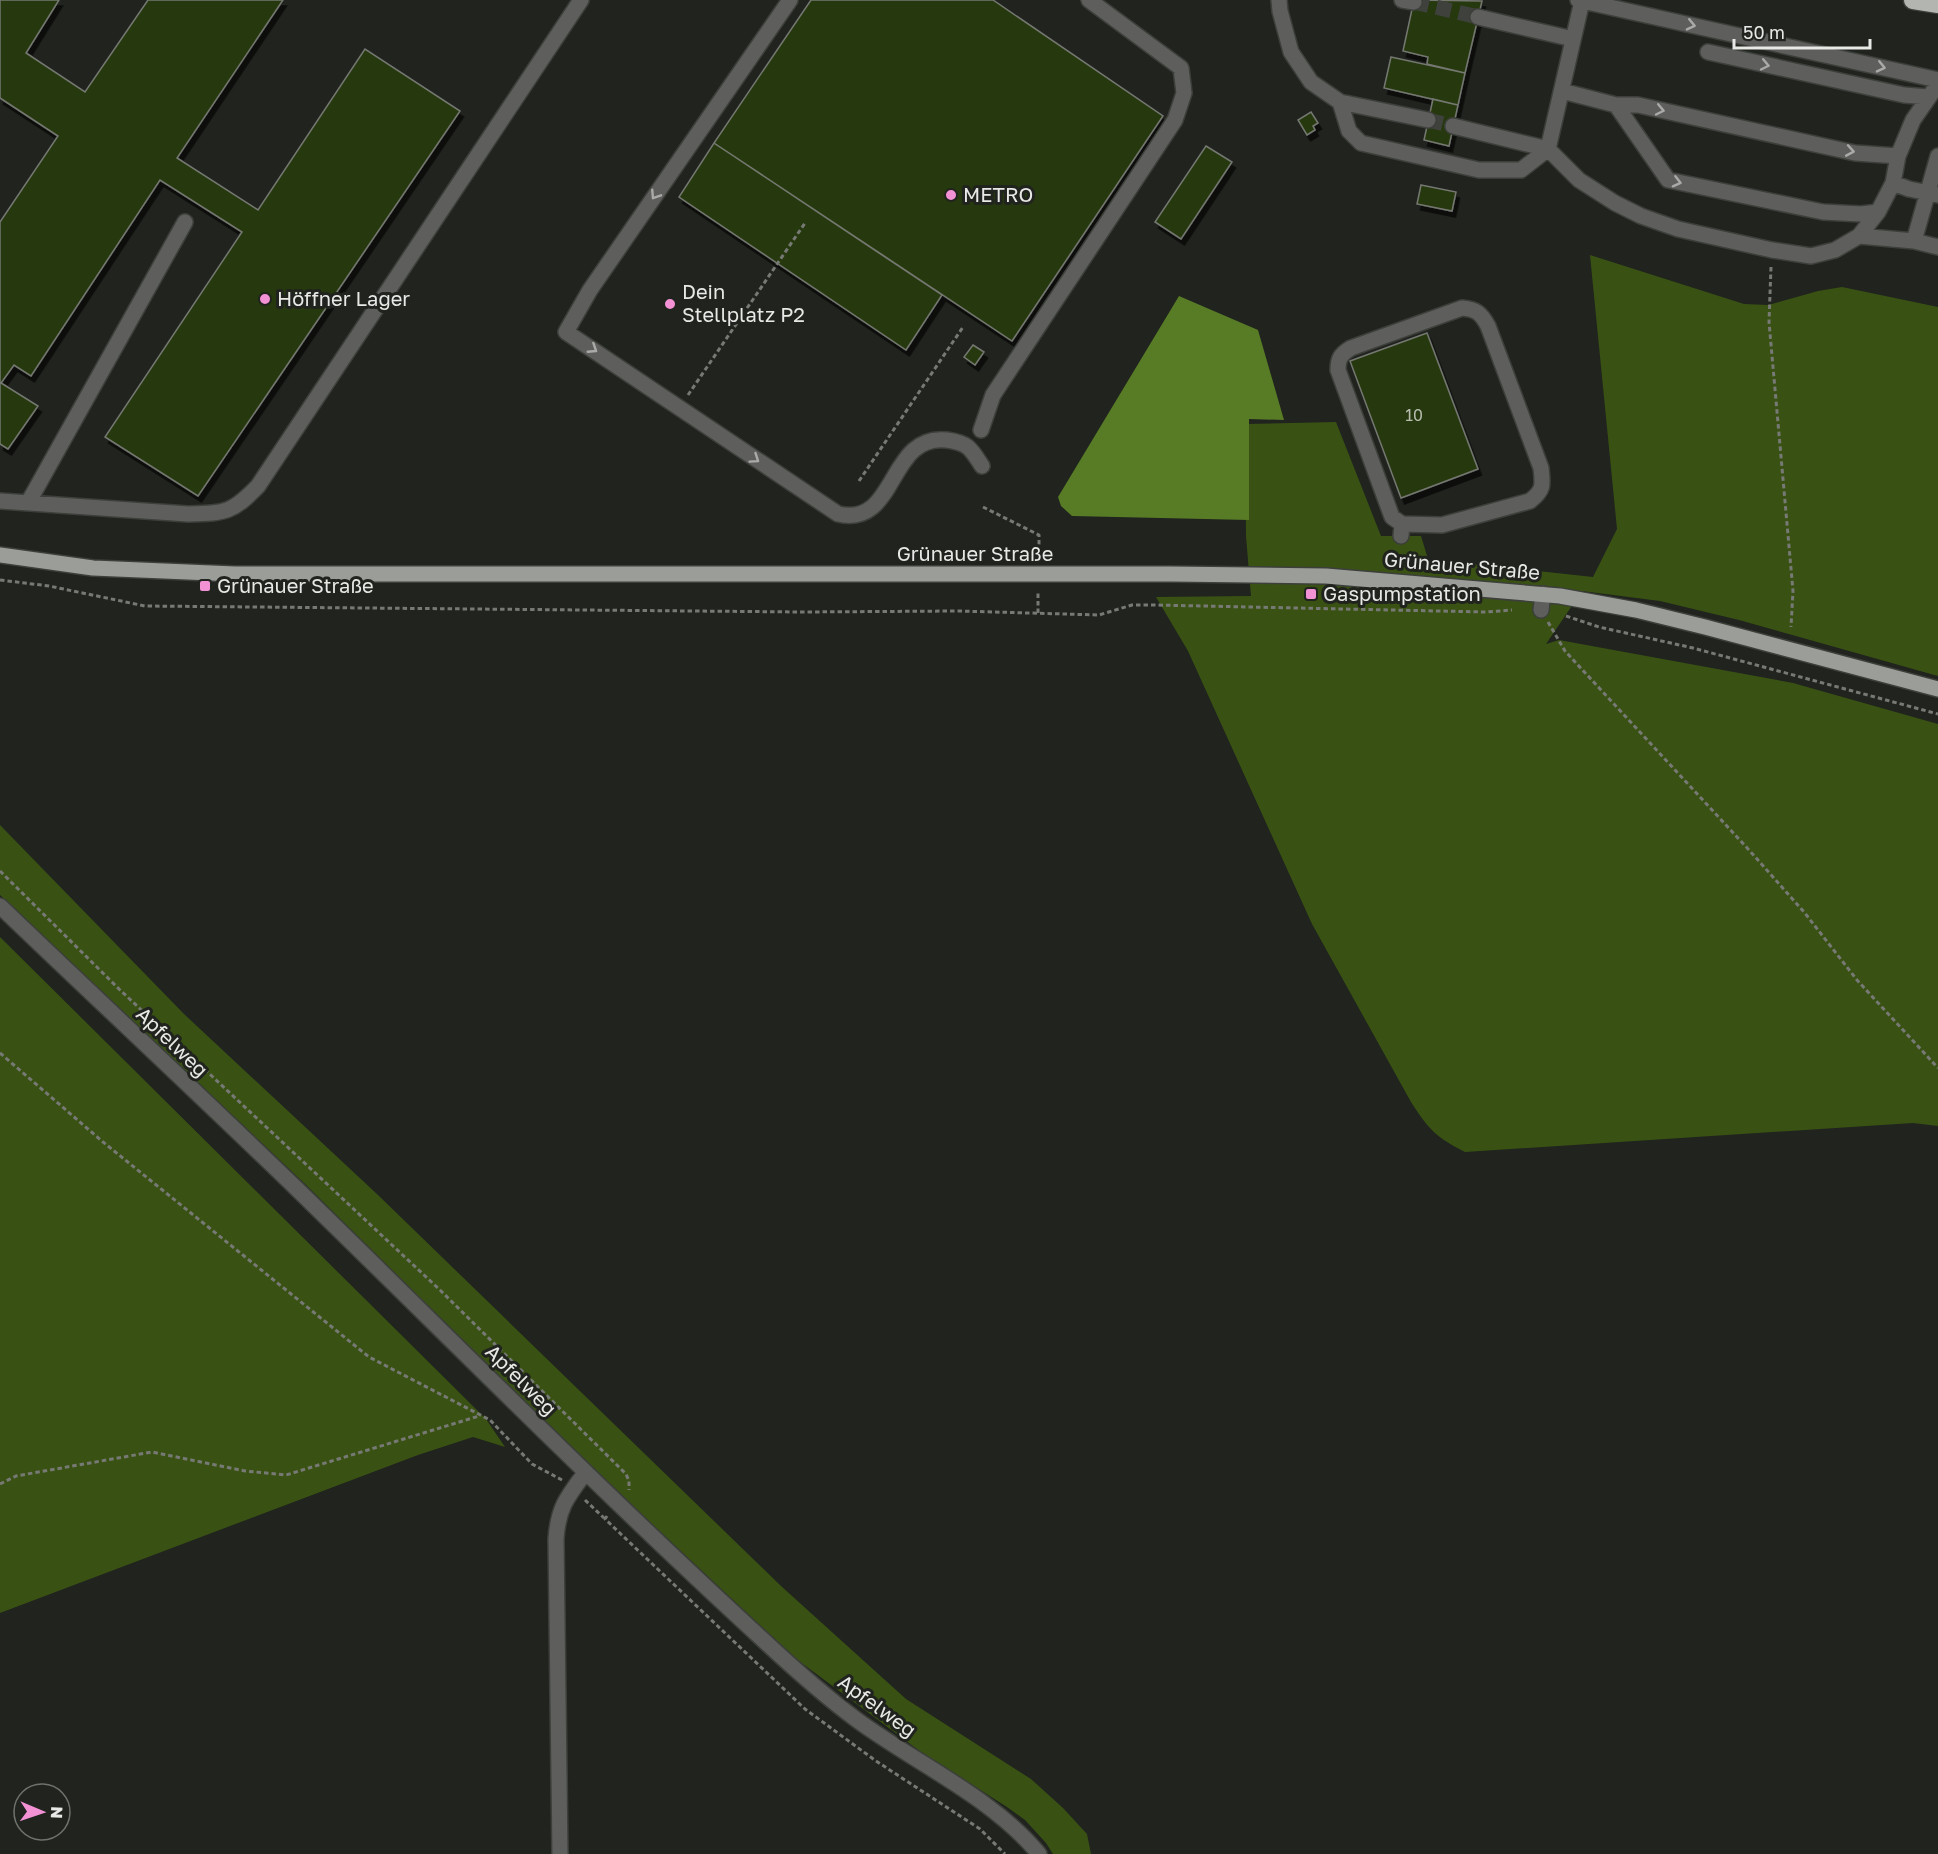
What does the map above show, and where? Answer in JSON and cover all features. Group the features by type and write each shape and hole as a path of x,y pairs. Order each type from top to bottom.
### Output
{"highway":[{"path":"1913,0 1938,4"}],"main road":[{"name":"Grünauer Straße","path":"0,555 93,568 225,574 1326,576 1543,594 1636,610 1938,689"}],"street":[{"path":"0,501 188,514 219,513 240,505 258,486 581,0"},
{"path":"790,0 590,290 566,332 838,514 850,517 863,514 888,489 904,459 922,444 939,439 959,442 970,448 982,466"},
{"path":"981,430 993,395 1175,120 1184,93 1182,68 1089,0"},
{"path":"1279,0 1292,52 1311,82 1340,102 1428,120"},
{"path":"1340,102 1349,130 1361,143 1479,170 1521,170 1548,148 1574,39 1580,1 1938,82 1913,120 1898,156 1893,183 1878,212 1859,236 1835,250 1810,256 1678,229 1641,216 1615,203 1579,180 1548,148 1453,126"},
{"path":"1478,17 1574,39"},
{"path":"1708,52 1904,95 1928,96"},
{"path":"1562,91 1616,105 1638,105 1855,153 1898,156"},
{"path":"1616,105 1668,180 1823,212 1846,214 1878,212"},
{"path":"1914,242 1933,194 1938,156"},
{"path":"1893,183 1933,194"},
{"path":"28,503 185,222"},
{"path":"1859,236 1938,247"},
{"path":"1462,308 1473,309 1482,314 1488,326 1540,468 1543,484 1538,495 1530,501 1442,525 1402,530 1392,517 1338,370 1338,361 1342,353 1351,348 1462,308"},
{"path":"1541,610 1543,594"},
{"name":"Apfelweg","path":"0,906 297,1188 585,1473 813,1685 858,1720 992,1810 1018,1830 1039,1854"},
{"path":"560,1854 557,1519 564,1502 585,1473"}],"path":[{"path":"680,407 805,223"},
{"path":"1772,250 1769,322 1793,591 1791,627"},
{"path":"859,481 963,327"},
{"path":"983,507 1039,535 1038,613"},
{"path":"0,580 49,586 145,606 803,612 959,610 1099,615 1132,605 1486,612 1541,610 1599,627 1734,658 1938,714"},
{"path":"1541,610 1565,651 1757,858 1804,912 1857,980 1938,1068"},
{"path":"0,1053 103,1142 369,1357 489,1420 532,1464"},
{"path":"0,1484 16,1476 152,1452 244,1471 286,1475 479,1416"}],"shaded area":[{"path":"1590,255 1744,304 1768,305 1842,287 1938,307 1938,676 1739,620 1660,601 1582,591 1546,644 1559,640 1793,683 1938,724 1938,1126 1913,1123 1465,1152 1447,1142 1428,1126 1411,1102 1312,924 1188,651 1156,597 1251,596 1246,536 1245,424 1336,422 1381,536 1421,536 1428,559 1593,577 1617,529"},
{"path":"1179,296 1258,330 1284,420 1249,419 1249,520 1072,516 1061,506 1058,497"},
{"path":"0,825 184,1014 378,1195 781,1586 906,1699 1031,1779 1087,1834 1091,1854 1053,1854 1025,1820 921,1752 795,1658 590,1466 305,1184 0,895"},
{"path":"0,937 486,1419 505,1447 473,1437 418,1455 0,1613"}],"building":[{"name":"Höffner Lager","path":"0,0 59,0 26,53 85,92 148,0 283,0 177,158 258,210 365,49 460,111 198,496 105,437 242,232 160,180 31,376 14,365 1,383 38,406 8,449 0,444 0,222 58,136 0,98"},
{"name":"METRO","path":"811,0 993,0 1163,116 1012,341 714,143"},
{"path":"1414,0 1482,1 1465,73 1427,64 1428,57 1403,51"},
{"path":"1391,57 1465,73 1458,105 1384,88"},
{"path":"1433,99 1458,105 1449,146 1424,140"},
{"path":"1311,112 1318,123 1313,126 1315,130 1307,135 1298,120"},
{"path":"714,143 942,295 906,350 679,197"},
{"path":"1206,146 1232,162 1181,239 1155,222"},
{"path":"1421,185 1456,192 1452,211 1417,204"},
{"path":"1427,333 1478,469 1401,498 1350,361"},
{"path":"973,345 984,352 975,365 964,357"}],"tunnel":[{"path":"1414,2 1478,17"},
{"path":"1428,120 1453,126"}],"place":[{"name":"METRO","path":"951,195"},
{"name":"Höffner Lager","path":"265,299"},
{"name":"Dein Stellplatz P2","path":"670,304"},
{"name":"Grünauer Straße","path":"205,586"},
{"name":"Gaspumpstation","path":"1311,594"}]}
